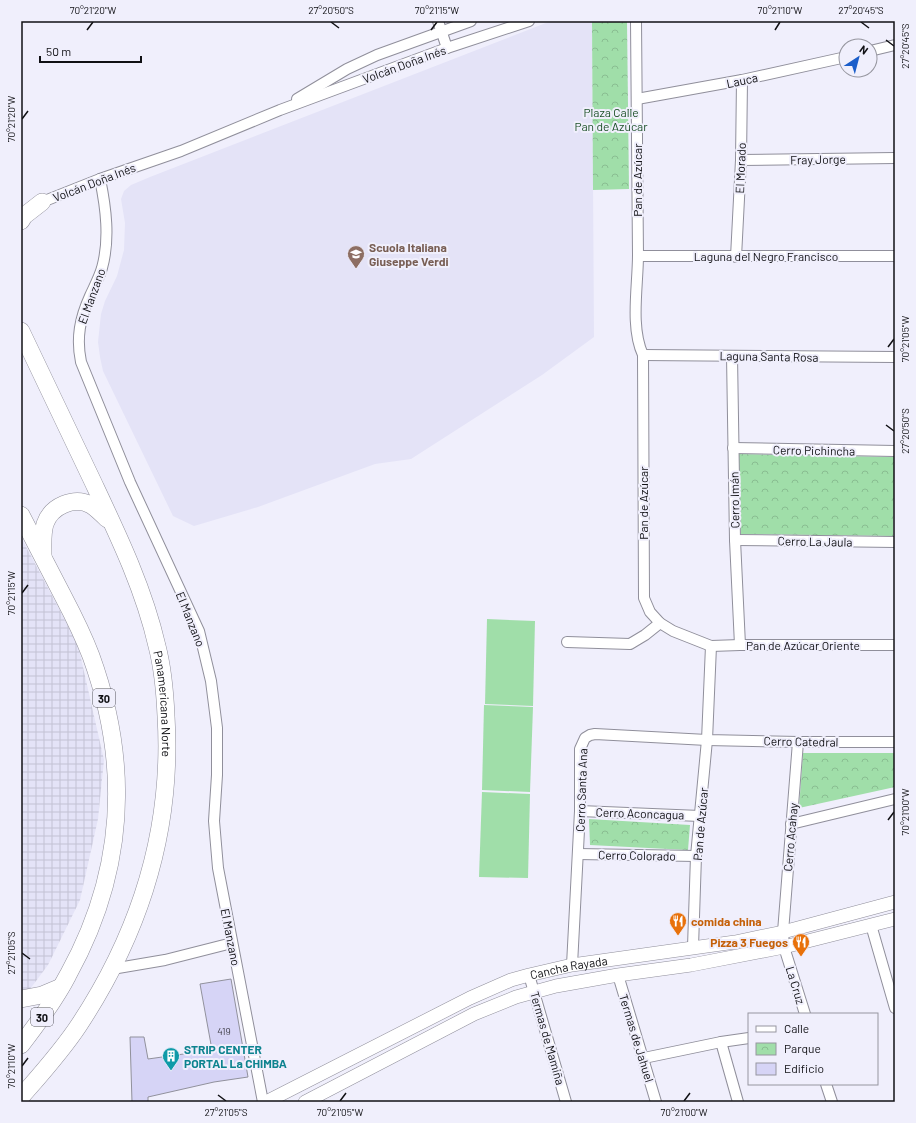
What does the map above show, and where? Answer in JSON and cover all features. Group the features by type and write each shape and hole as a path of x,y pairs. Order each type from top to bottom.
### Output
{"highway":[{"path":"21,204 42,202"},
{"path":"21,212 42,202"},
{"path":"21,221 24,216 42,202"},
{"name":"Panamericana Norte","path":"21,331 113,525 148,612 157,646 165,698 168,748 166,795 153,864 135,919 112,969 77,1028 21,1097"},
{"path":"43,556 45,524 52,512 63,504 77,502 90,504 99,510 113,525"},
{"name":"30","path":"21,515 75,620 95,668 105,701 117,773 116,816 109,867 93,920 77,957 61,987 21,1045"},
{"path":"21,999 42,995 61,987"},
{"path":"34,1102 40,1074"}],"street":[{"path":"438,21 447,48"},
{"name":"Volcán Doña Inés","path":"280,110 347,69 377,55 471,21"},
{"name":"Volcán Doña Inés","path":"42,202 100,179 182,151 280,110 447,48 529,21"},
{"name":"Pan de Azúcar","path":"636,21 638,256 636,332 639,346 643,355 644,598 650,612 660,623 673,632 711,646 707,740 696,856 693,948"},
{"path":"878,49 895,45"},
{"name":"Lauca","path":"637,99 742,80 838,59"},
{"name":"El Morado","path":"736,257 741,160 742,80"},
{"name":"Fray Jorge","path":"741,160 895,158"},
{"name":"El Manzano","path":"100,179 105,209 105,249 102,268 82,316 79,329 79,352 81,362 130,482 199,631 206,656 217,728 215,844 220,884 263,1102"},
{"name":"Laguna del Negro Francisco","path":"638,256 895,256"},
{"name":"Laguna Santa Rosa","path":"643,355 895,357"},
{"name":"Cerro Imán","path":"732,356 735,540 740,645"},
{"name":"Cerro Pichincha","path":"733,448 895,451"},
{"name":"Cerro La Jaula","path":"735,540 895,542"},
{"path":"567,642 630,644 645,635 660,623"},
{"name":"Pan de Azúcar Oriente","path":"711,646 895,645"},
{"name":"Cerro Santa Ana","path":"572,965 580,811 580,749 585,738 595,734 707,740"},
{"name":"Cerro Catedral","path":"707,740 895,742"},
{"name":"Cerro Acahay","path":"783,932 798,742"},
{"path":"791,824 895,800"},
{"name":"Cerro Aconcagua","path":"580,811 700,816"},
{"name":"Cerro Colorado","path":"578,854 696,856"},
{"name":"Cancha Rayada","path":"266,1102 470,998 511,980 572,965 735,942 783,932 895,902"},
{"name":"Cancha Rayada","path":"304,1102 474,1014 498,1003 534,991 618,975 691,965 784,947 895,919"},
{"path":"871,925 895,1008"},
{"name":"La Cruz","path":"783,932 784,947 805,1013"},
{"path":"112,969 164,960 232,943"},
{"name":"Termas de Mamiña","path":"529,975 566,1102"},
{"name":"Termas de Jahuel","path":"618,975 656,1102"},
{"path":"644,1058 721,1042 748,1038"},
{"path":"721,1042 738,1102"},
{"path":"826,1085 832,1102"}],"shaded area":[{"name":"Scuola Italiana Giuseppe Verdi","path":"551,21 592,21 594,337 542,375 411,459 375,464 258,507 194,526 173,516 103,371 100,357 98,342 101,314 105,301 117,276 124,250 125,223 121,199 124,191 131,185 150,177"},
{"path":"21,537 78,645 104,760 98,819 80,900 48,965 21,1001"}],"green space":[{"name":"Plaza Calle Pan de Azúcar","path":"592,21 627,21 629,189 593,190"},
{"path":"739,454 895,457 893,536 741,534"},
{"path":"487,619 535,621 533,706 485,704"},
{"path":"484,705 533,707 530,792 482,790"},
{"path":"803,753 895,753 895,787 799,808"},
{"path":"482,792 530,794 528,878 479,877"},
{"path":"589,819 690,825 688,850 590,845"}],"building":[{"path":"231,979 248,1077 214,1082 148,1097 148,1102 132,1102 130,1037 144,1037 148,1059 212,1050 200,984"}],"place":[{"name":"Scuola Italiana Giuseppe Verdi","path":"356,269"},
{"name":"comida china","path":"678,936"},
{"name":"Pizza 3 Fuegos","path":"801,957"},
{"name":"STRIP CENTER PORTAL La CHIMBA","path":"171,1071"}]}
